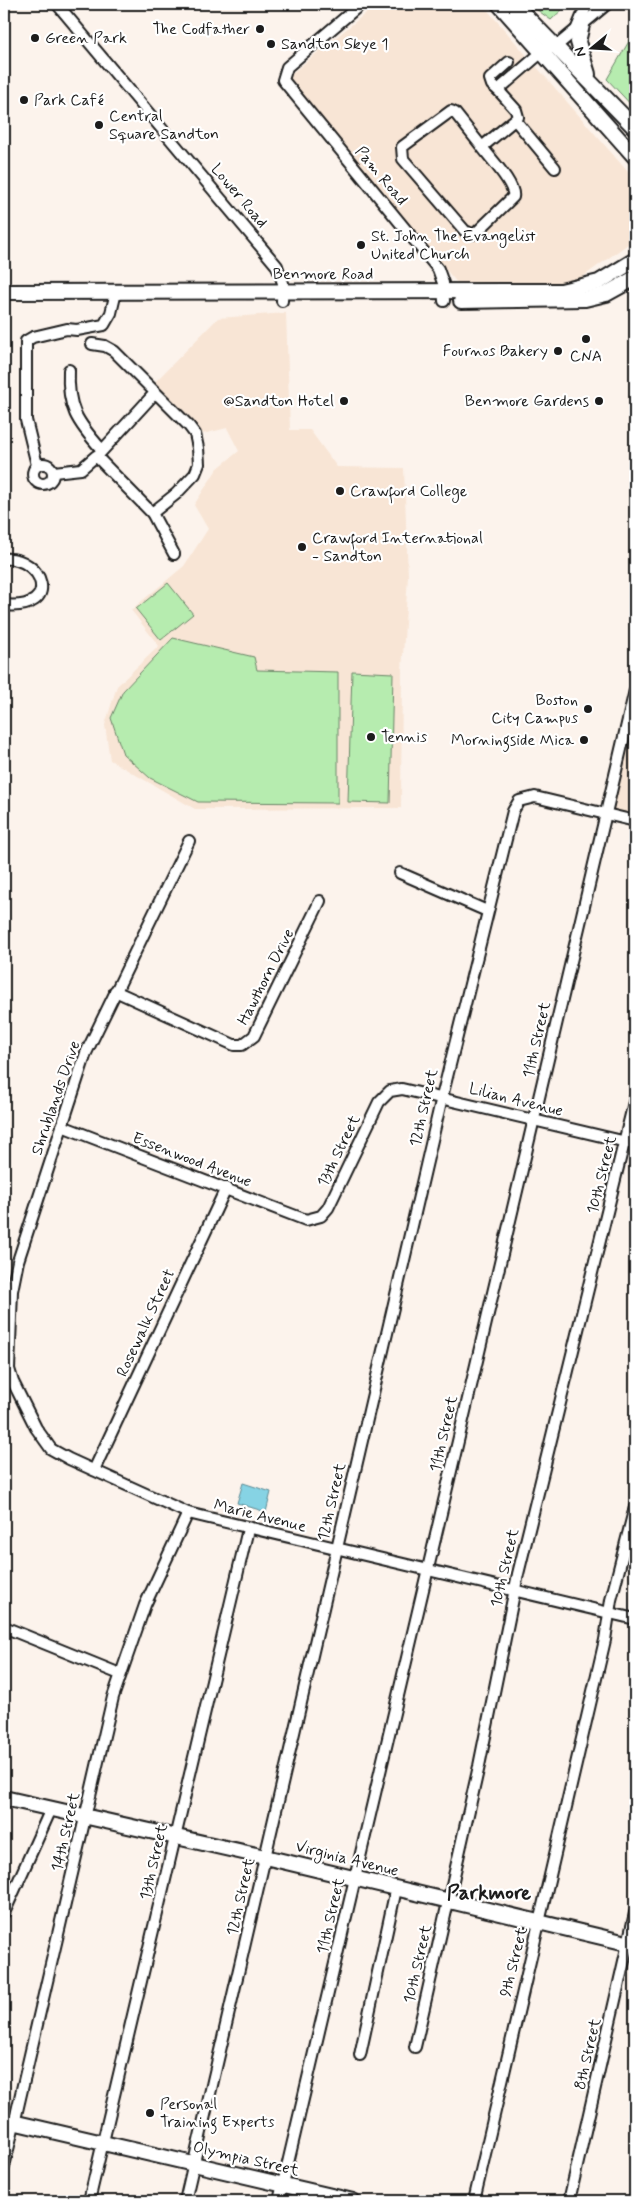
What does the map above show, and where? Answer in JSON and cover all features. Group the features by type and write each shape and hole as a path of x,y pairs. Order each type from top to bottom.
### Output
{"street":[{"name":"Lower Road","path":"57,4 277,266 281,275 282,296"},
{"name":"Pam Road","path":"361,4 287,67 283,77 287,86 438,269 444,296"},
{"path":"499,4 635,158"},
{"path":"514,4 590,79 635,128"},
{"path":"586,4 579,28 579,49 590,79"},
{"path":"498,90 542,52 556,46 606,4"},
{"path":"482,147 518,117 516,110 492,85 490,80 509,62"},
{"path":"451,111 455,112 482,147 510,184 514,194 476,233 468,234 403,159 401,151 402,147 451,111"},
{"path":"516,120 555,168"},
{"path":"617,273 635,255"},
{"name":"Benmore Road","path":"444,296 568,290 592,284 617,273 635,260"},
{"name":"Benmore Road","path":"4,292 115,296 444,296 577,300 606,294 635,278"},
{"name":"Benmore Road","path":"4,301 115,296"},
{"path":"54,472 50,482 41,484 35,481 33,474 37,466 26,420 24,346 28,339 46,335 68,335 76,330 104,325 110,318 115,296"},
{"path":"92,344 105,346 114,351 195,434 199,464 194,474 186,484 152,513"},
{"path":"69,370 69,395 72,410 79,423 99,453 152,513 174,554"},
{"path":"54,472 80,469 99,453 155,393"},
{"path":"37,466 47,464 54,472"},
{"path":"4,559 16,560 31,568 37,574 42,588 41,594 33,602 25,605 4,605"},
{"name":"11th Street","path":"279,2201 635,690"},
{"name":"12th Street","path":"185,2201 442,1097 513,811 519,801 535,797 606,815"},
{"path":"606,815 635,821"},
{"name":"Shrublands Drive","path":"12,1382 9,1370 9,1349 14,1275 80,1066 189,841"},
{"path":"400,872 487,911"},
{"name":"Hawthorn Drive","path":"115,991 234,1045 242,1045 254,1036 320,901"},
{"name":"Lilian Avenue","path":"390,1091 402,1090 442,1097 630,1143"},
{"name":"13th Street","path":"312,1220 321,1216 328,1208 379,1102 390,1091"},
{"name":"10th Street","path":"414,2047 479,1766 492,1695 515,1591 630,1143 635,1098"},
{"name":"Essenwood Avenue","path":"62,1126 226,1188 302,1220 312,1220"},
{"name":"Rosewalk Street","path":"94,1470 226,1188"},
{"name":"Marie Avenue","path":"12,1382 46,1443 58,1454 188,1513 248,1529 635,1619"},
{"name":"9th Street","path":"474,2201 540,1922 611,1600 635,1507"},
{"name":"14th Street","path":"4,2167 9,2121 120,1674 145,1606 188,1513"},
{"name":"13th Street","path":"89,2201 248,1529"},
{"path":"4,1627 120,1674"},
{"name":"Virginia Avenue","path":"4,1798 265,1857 632,1944"},
{"path":"4,1914 51,1809"},
{"path":"360,2055 396,1889"},
{"name":"8th Street","path":"569,2201 632,1944 635,1913"},
{"name":"Olympia Street","path":"9,2121 353,2201"}],"shaded area":[{"path":"377,4 482,4 635,180 635,239 570,286 463,290 291,84 290,75"},
{"name":"Crawford International - Sandton","path":"286,313 290,430 310,430 337,467 404,468 408,576 402,671 401,808 195,809 110,760 105,725 117,686 159,646 131,610 184,566 208,529 194,505 217,469 239,451 227,428 203,434 153,384 218,318"},
{"path":"635,694 635,825 607,817"}],"green space":[{"path":"529,4 568,4 551,20"},
{"path":"635,31 635,109 607,79"},
{"path":"168,583 193,614 161,640 136,609"},
{"path":"173,638 254,657 257,670 338,672 338,803 198,802 150,778 123,754 111,718 123,691"},
{"name":"Tennis","path":"352,671 393,673 390,803 348,802"}],"water":[{"path":"243,1483 271,1492 266,1512 237,1503"}],"place":[{"name":"The Codfather","path":"260,29"},
{"name":"Green Park","path":"35,38"},
{"name":"Sandton Skye 1","path":"271,44"},
{"name":"Park Café","path":"24,100"},
{"name":"Central Square Sandton","path":"99,125"},
{"name":"St. John The Evangelist United Church","path":"361,245"},
{"name":"CNA","path":"586,339"},
{"name":"Fournos Bakery","path":"558,351"},
{"name":"@Sandton Hotel","path":"344,401"},
{"name":"Benmore Gardens","path":"599,401"},
{"name":"Crawford College","path":"340,491"},
{"name":"Crawford International - Sandton","path":"302,547"},
{"name":"Boston City Campus","path":"588,709"},
{"name":"Tennis","path":"371,737"},
{"name":"Morningside Mica","path":"584,740"},
{"name":"Personal Training Experts","path":"150,2113"}],"district":[{"name":"Parkmore","path":"489,1893"}]}
